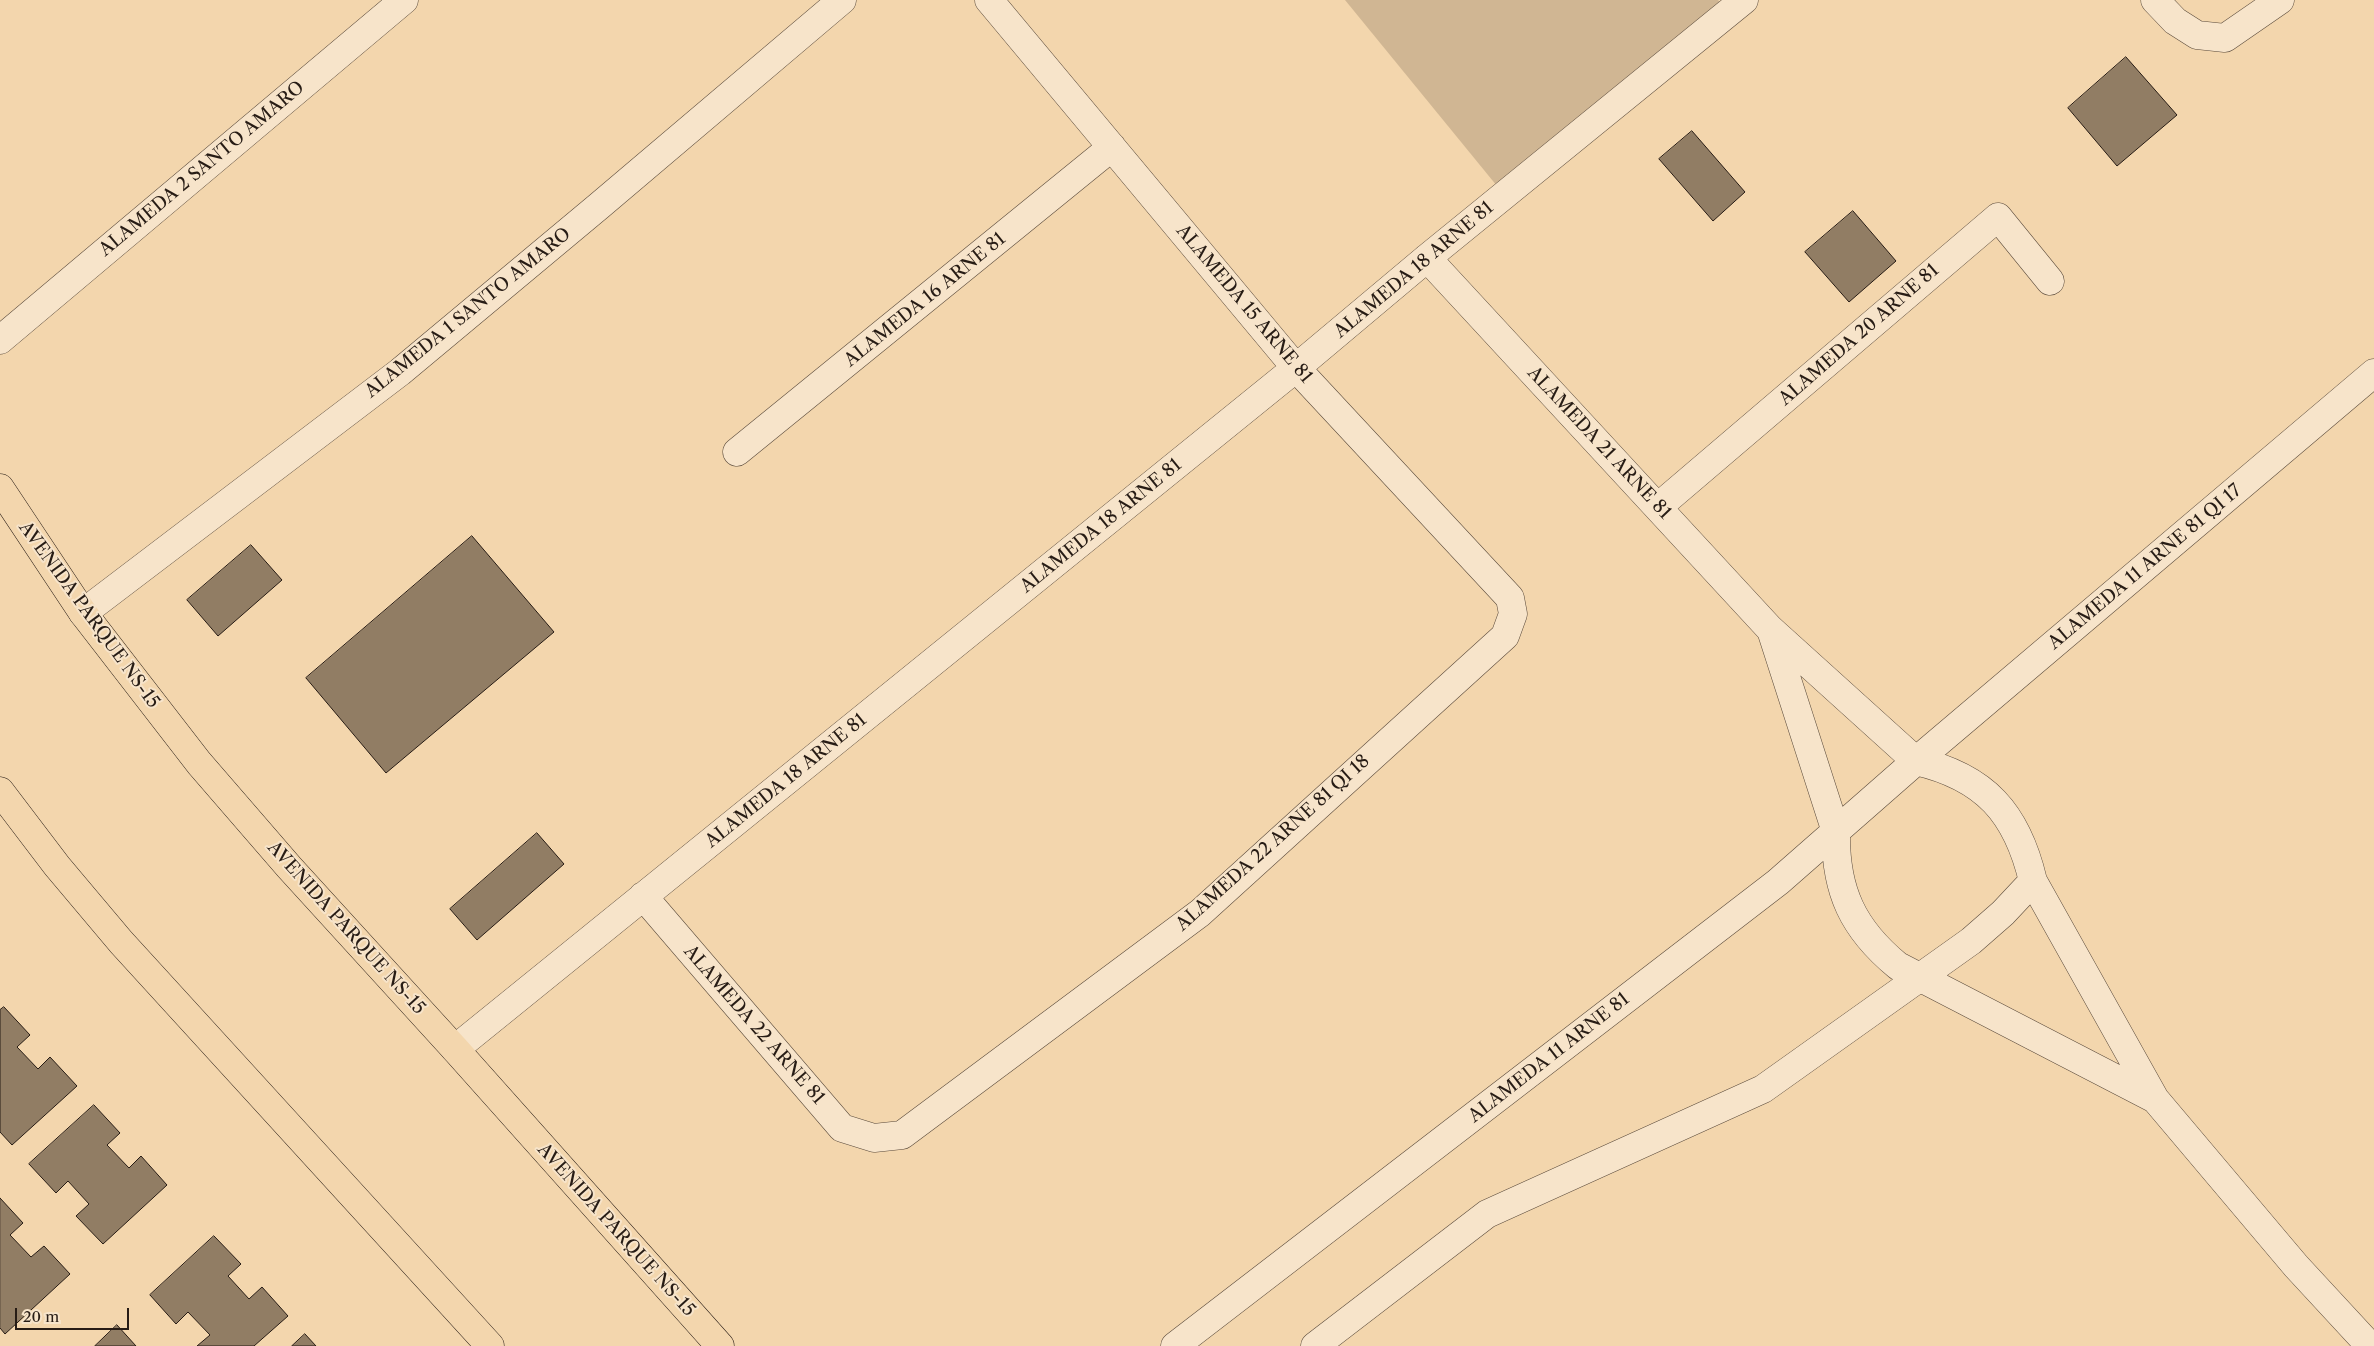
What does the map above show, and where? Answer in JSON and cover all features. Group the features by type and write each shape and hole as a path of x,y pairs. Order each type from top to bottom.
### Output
{"main road":[{"name":"AVENIDA PARQUE NS-15","path":"0,488 83,613 176,733 245,817 455,1048 720,1346"},
{"path":"0,791 57,866 121,942 490,1346"}],"street":[{"name":"ALAMEDA 2 SANTO AMARO","path":"0,340 404,0"},
{"name":"ALAMEDA 1 SANTO AMARO","path":"83,613 400,372 842,0"},
{"name":"ALAMEDA 15 ARNE 81","path":"989,0 1296,368 1510,598"},
{"name":"ALAMEDA 18 ARNE 81","path":"455,1048 1296,368 1427,258 1744,0"},
{"path":"2155,0 2175,21 2197,35 2225,38 2280,0"},
{"name":"ALAMEDA 16 ARNE 81","path":"737,452 1112,147"},
{"name":"ALAMEDA 20 ARNE 81","path":"1658,507 1998,217 2050,281"},
{"name":"ALAMEDA 21 ARNE 81","path":"1427,258 1770,629 1916,761"},
{"name":"ALAMEDA 11 ARNE 81 QI 17","path":"1916,761 2374,373"},
{"name":"ALAMEDA 22 ARNE 81 QI 18","path":"874,1138 902,1135 1200,912 1504,636 1513,614 1510,598"},
{"path":"1770,629 1836,832 1836,857 1840,882 1848,906 1861,929 1878,949 1898,966 2155,1099"},
{"path":"1916,761 1940,767 1962,776 1983,791 2000,808 2016,830 2027,855 2033,881 2155,1099 2296,1266 2370,1346"},
{"name":"ALAMEDA 11 ARNE 81","path":"1175,1346 1778,882 1916,761"},
{"path":"1315,1346 1487,1214 1763,1089 1972,941 2003,913 2033,881"},
{"name":"ALAMEDA 22 ARNE 81","path":"643,896 842,1128 874,1138"}],"shaded area":[{"path":"1345,0 1718,0 1721,3 1497,186"}],"building":[{"path":"2126,57 2177,115 2117,166 2068,108"},
{"path":"1692,131 1745,192 1713,221 1659,159"},
{"path":"1853,211 1896,261 1849,302 1805,252"},
{"path":"472,536 554,632 386,773 306,678"},
{"path":"251,545 282,580 218,636 187,600"},
{"path":"537,833 564,864 477,940 450,909"},
{"path":"4,1007 30,1035 17,1047 38,1069 50,1057 77,1086 12,1145 0,1132 0,1010"},
{"path":"94,1105 120,1133 107,1145 129,1168 141,1156 167,1185 103,1244 76,1216 89,1204 68,1181 56,1193 29,1164"},
{"path":"0,1198 23,1223 10,1235 31,1257 44,1246 70,1274 5,1334 0,1328"},
{"path":"214,1236 241,1264 228,1276 249,1299 262,1287 288,1316 254,1346 197,1346 210,1335 188,1312 176,1324 150,1295"},
{"path":"117,1325 136,1346 95,1346"},
{"path":"305,1334 316,1346 292,1346"}]}
